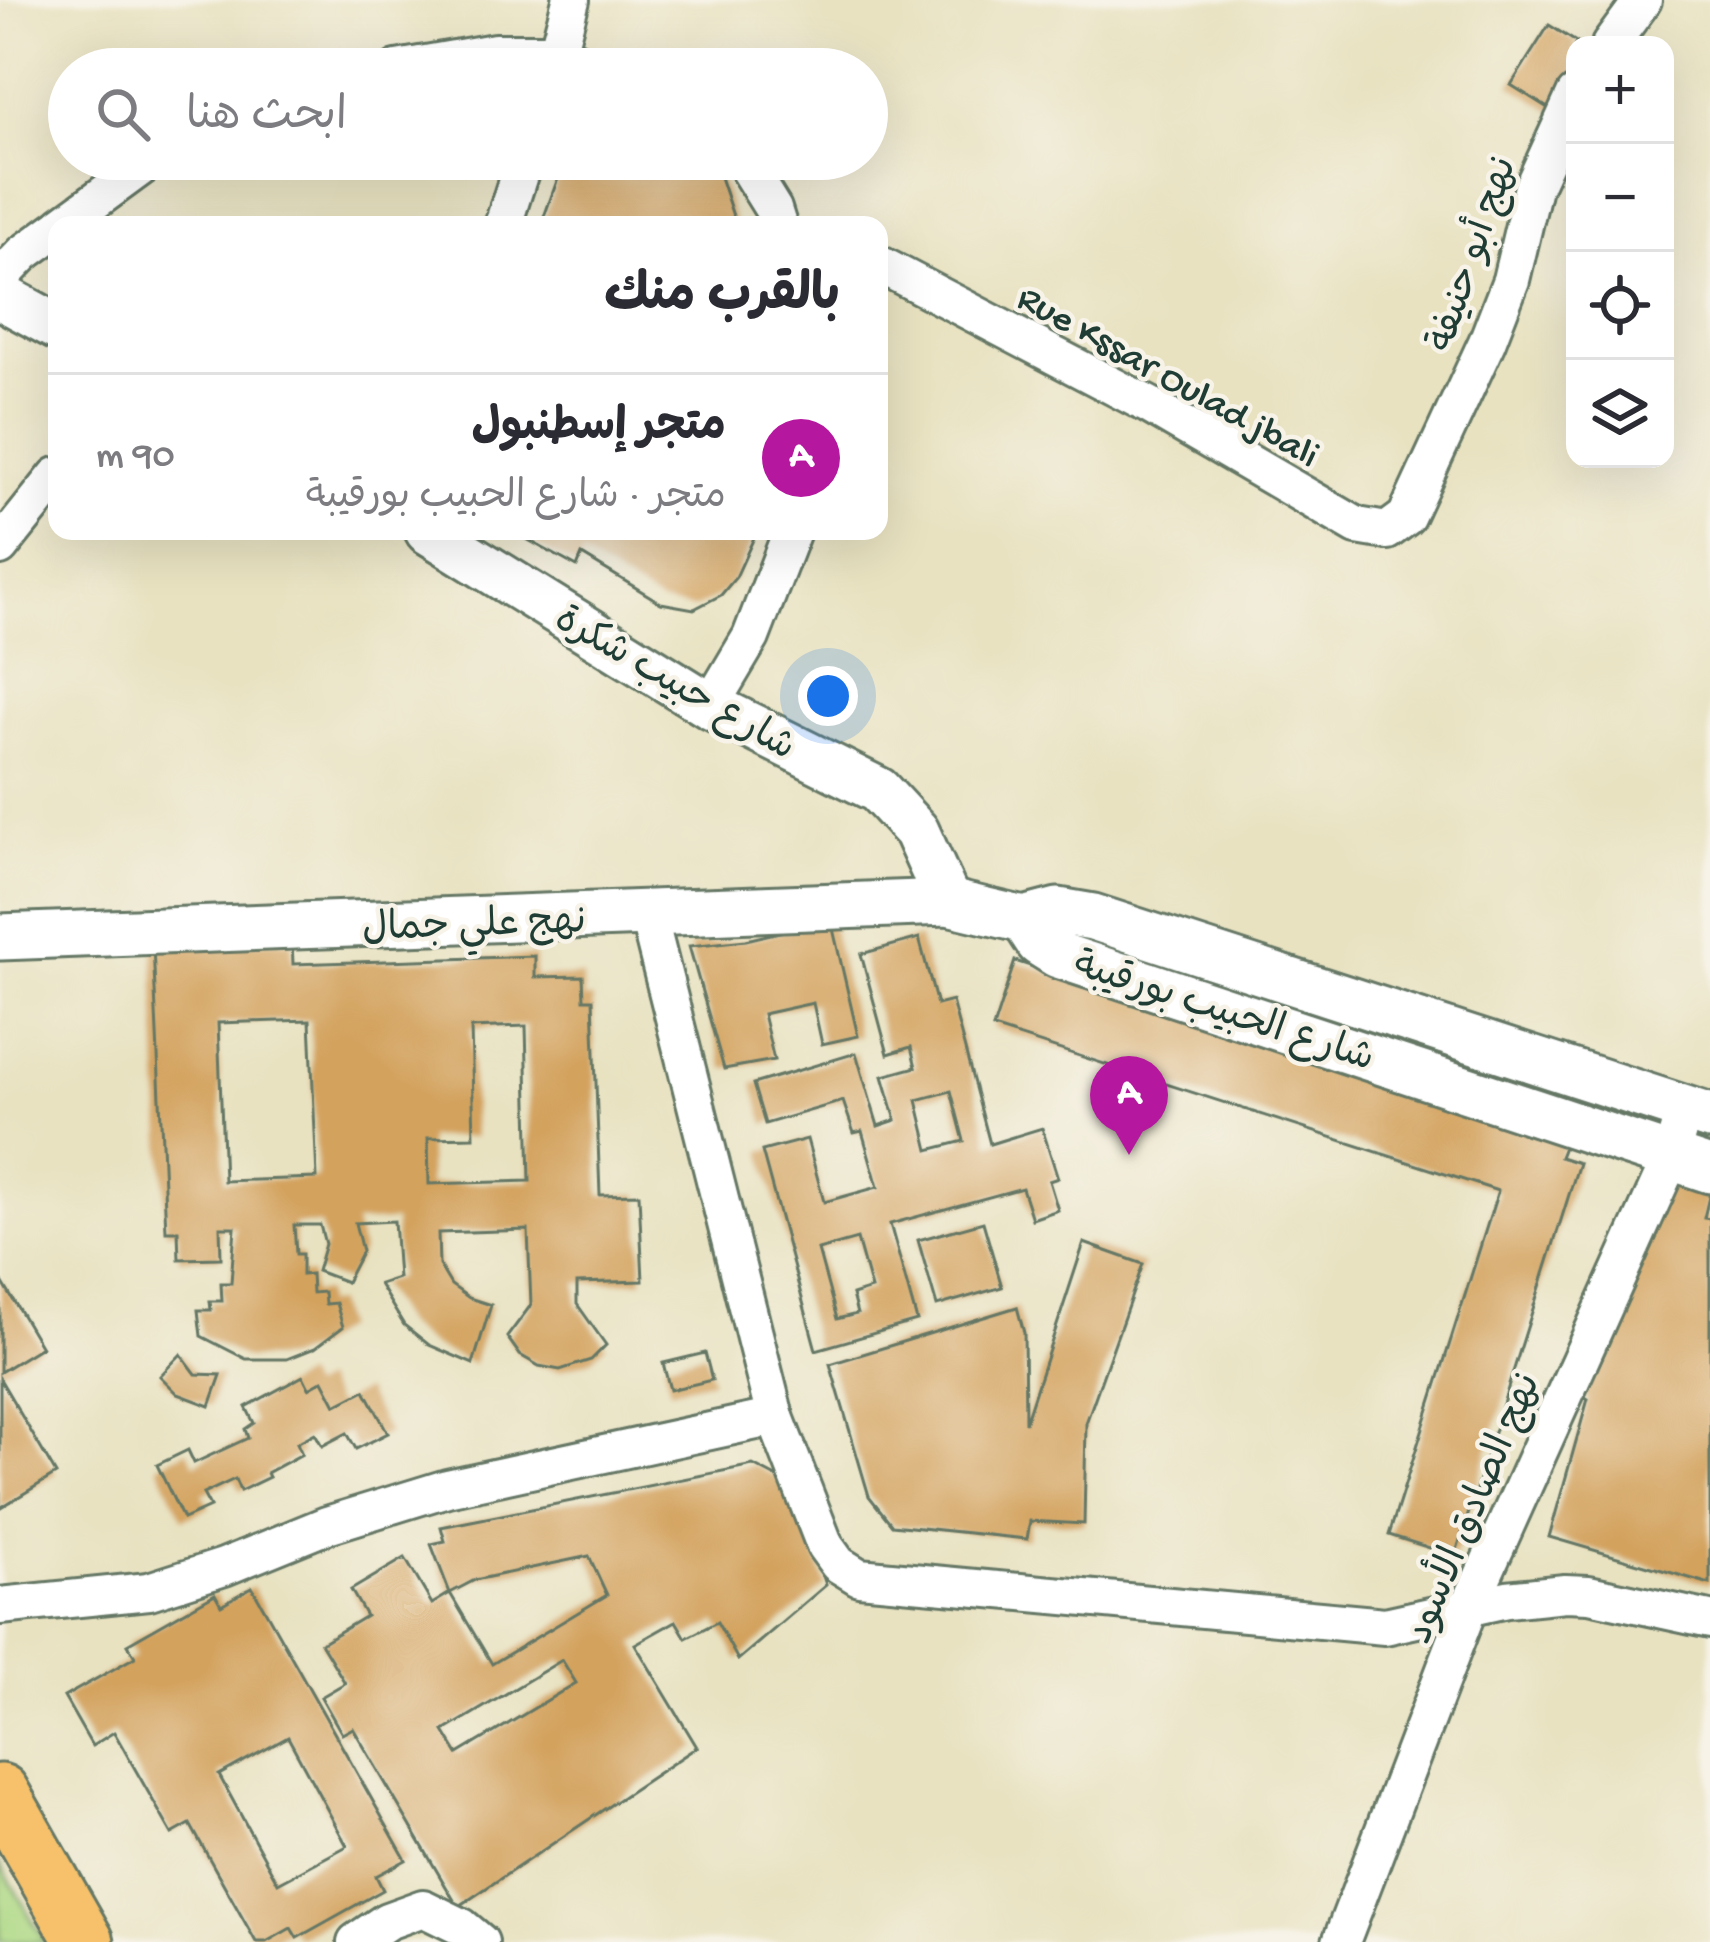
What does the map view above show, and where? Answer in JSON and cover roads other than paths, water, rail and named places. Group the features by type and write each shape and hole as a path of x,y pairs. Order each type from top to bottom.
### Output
{"main road":[{"path":"0,1793 85,1942"}],"street":[{"path":"559,48 571,0"},
{"path":"1617,36 1643,0"},
{"name":"نهج أبو حنيفة","path":"1411,504 1487,342 1511,280 1533,187 1566,115"},
{"path":"74,216 123,180"},
{"path":"506,216 517,180"},
{"path":"757,180 782,216"},
{"path":"0,278 48,235"},
{"name":"Rue Kssar Oulad jbali","path":"888,269 1149,405 1358,526 1387,531 1398,526 1411,504"},
{"path":"0,296 48,322"},
{"path":"0,547 48,487"},
{"name":"شارع حبيب شكرة","path":"443,540 710,706 878,790 916,830 948,902"},
{"path":"710,706 752,637 789,540"},
{"name":"نهج علي جمال","path":"0,937 948,902 1024,920"},
{"name":"شارع الحبيب بورقيبة","path":"1690,1164 1058,955 1039,943 1024,920 1058,911 1094,917 1697,1113"},
{"path":"648,916 775,1417 824,1546 838,1564 859,1577 1385,1626 1540,1595 1589,1594 1710,1619"},
{"name":"نهج الصادق الأسود","path":"1341,1942 1469,1607 1690,1164 1697,1113"},
{"path":"0,1606 149,1591 327,1525 447,1488 775,1417"},
{"path":"356,1942 387,1921 423,1908 481,1942"}],"place":[{"name":"متجر إسطنبول","path":"1129,1155"}]}
